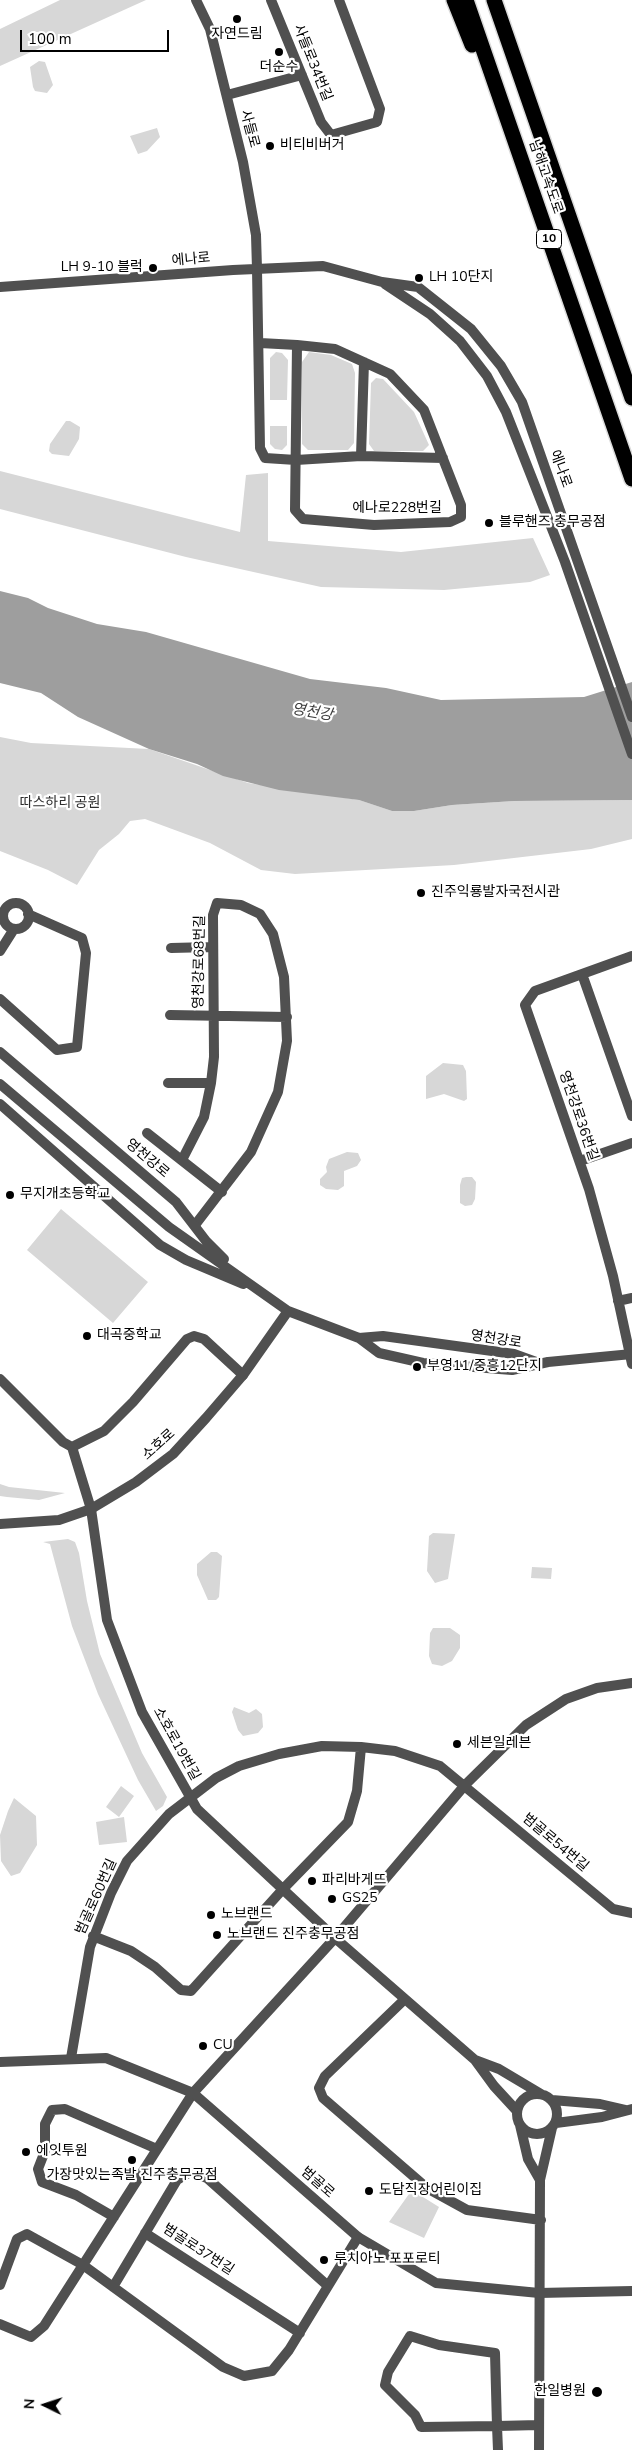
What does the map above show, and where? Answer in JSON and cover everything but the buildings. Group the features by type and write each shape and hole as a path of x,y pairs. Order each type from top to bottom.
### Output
{"highway":[{"path":"454,0 533,193"},
{"name":"남해고속도로","path":"466,0 632,479"},
{"name":"남해고속도로","path":"494,0 632,398"}],"street":[{"name":"사들로","path":"196,0 210,29 244,162 256,235 257,269"},
{"name":"사들로34번길","path":"271,0 321,122 331,135 377,122 380,109 339,0"},
{"path":"226,95 302,75"},
{"name":"에나로","path":"0,287 323,266 382,282 418,287 470,330 501,366 522,402 578,557 632,717"},
{"path":"257,269 260,343 260,448 265,458 296,460 361,456 443,458"},
{"name":"에나로","path":"382,282 430,314 460,340 487,376 506,412 565,562 632,754"},
{"name":"에나로228번길","path":"260,343 297,345 335,349 390,374 424,410 461,505 461,517 450,522 374,526 303,519 295,510 297,345"},
{"path":"361,456 364,362"},
{"name":"영천강로68번길","path":"182,1160 204,1117 211,1084 214,1058 211,948 213,915 217,902 241,905 260,914 273,934 284,977 287,1041 278,1092 251,1152 195,1225"},
{"path":"0,999 57,1050 77,1047 86,953 82,938 28,914 25,908 18,904 4,905 3,918 6,925 14,929"},
{"path":"0,951 14,929 25,925 28,914"},
{"path":"171,948 211,948"},
{"name":"영천강로36번길","path":"631,1358 589,1189 525,1005 536,991 632,956"},
{"path":"582,974 632,1116"},
{"path":"170,1015 287,1017"},
{"name":"영천강로","path":"0,1052 176,1202 206,1241 222,1257 288,1311 359,1338 379,1353 423,1362 512,1370 539,1363 631,1358"},
{"path":"168,1083 211,1084"},
{"name":"영천강로","path":"0,1084 169,1227 267,1294"},
{"name":"영천강로","path":"0,1104 160,1245 186,1260 267,1294"},
{"path":"147,1133 222,1192"},
{"path":"580,1162 632,1143"},
{"path":"618,1301 632,1298"},
{"name":"소호로","path":"0,1524 8,1525 59,1520 91,1509 136,1482 173,1454 243,1375 288,1311"},
{"path":"0,1379 63,1442 72,1447 104,1431 133,1402 187,1339 194,1336 204,1339 243,1375"},
{"name":"영천강로","path":"359,1338 383,1336 514,1354 539,1363"},
{"name":"소호로19번길","path":"72,1447 91,1509 107,1620 142,1712 189,1798 198,1809 335,1938"},
{"path":"0,2324 31,2337 44,2326 193,2093 335,1938 465,1786 526,1724 566,1700 597,1688 632,1683"},
{"name":"범골로60번길","path":"71,2058 93,1936 127,1861 169,1814 216,1778 239,1766 279,1754 322,1746 362,1747 395,1751 440,1766 465,1786"},
{"path":"93,1936 132,1951 155,1967 181,1990 191,1991 283,1889 348,1822 357,1791 362,1747"},
{"name":"범골로54번길","path":"465,1786 613,1909 632,1913"},
{"path":"335,1938 476,2060 494,2086 517,2111 528,2159 540,2180"},
{"path":"405,1999 325,2076 319,2088 323,2098 427,2188 466,2210 541,2220"},
{"name":"범골로","path":"0,2062 106,2058 193,2093 358,2236 436,2283 538,2293 632,2291"},
{"path":"476,2060 499,2069 552,2100 600,2104 629,2109"},
{"path":"517,2111 526,2097 541,2094"},
{"path":"539,2450 538,2293 541,2220 540,2180 558,2111 552,2100"},
{"path":"114,2217 76,2195 42,2182 38,2169 45,2151 45,2124 52,2110 65,2109 157,2149"},
{"path":"520,2124 524,2129 535,2134 547,2132 554,2126 602,2117 629,2109"},
{"name":"범골로37번길","path":"300,2333 145,2233 177,2180 190,2172 207,2178 328,2286"},
{"path":"113,2287 145,2233"},
{"path":"0,2285 16,2239 27,2234 83,2265 223,2367 244,2376 272,2371 300,2333 358,2236"},
{"path":"498,2450 497,2426 495,2353 440,2345 410,2336 388,2372 385,2385 415,2415 422,2427 497,2426 539,2425"}],"green space":[{"path":"60,0 146,0 0,66 0,29"},
{"path":"39,61 45,62 53,85 47,93 35,91 33,87 30,67"},
{"path":"157,128 160,137 147,151 138,154 130,136"},
{"path":"276,352 282,353 288,360 287,400 270,400 270,358"},
{"path":"309,352 331,355 352,364 355,373 354,443 348,450 308,450 302,444 302,362"},
{"path":"376,378 383,379 414,412 429,445 423,451 374,451 369,444 371,383"},
{"path":"66,421 70,421 80,427 79,439 69,456 52,454 49,451 50,444"},
{"path":"270,426 287,426 287,445 282,450 275,449 270,444"},
{"path":"0,471 240,532 246,475 268,473 268,541 401,552 533,538 550,575 530,582 444,590 321,587 186,557 0,509"},
{"name":"따스하리 공원","path":"0,737 31,743 149,749 248,783 359,800 392,811 414,811 452,805 514,801 632,800 632,839 591,849 454,865 295,874 261,870 210,843 145,819 130,821 119,834 99,850 77,885 48,870 0,851"},
{"path":"443,1063 463,1065 466,1071 467,1099 464,1101 444,1094 426,1099 426,1076"},
{"path":"347,1152 358,1153 361,1160 357,1166 344,1171 344,1186 338,1190 326,1189 320,1185 320,1179 327,1172 326,1167 329,1159"},
{"path":"472,1177 476,1182 475,1199 472,1205 465,1206 460,1203 460,1185 462,1178"},
{"path":"61,1209 148,1282 113,1323 27,1250"},
{"path":"0,1484 9,1487 65,1493 39,1500 7,1497 0,1496"},
{"path":"433,1533 455,1534 448,1579 435,1583 427,1571 429,1536"},
{"path":"68,1539 75,1542 79,1553 87,1601 100,1654 142,1753 167,1797 163,1806 156,1811 138,1780 98,1694 72,1626 50,1544 43,1542"},
{"path":"211,1552 217,1552 222,1556 219,1597 216,1600 208,1600 197,1575 197,1564"},
{"path":"532,1567 552,1568 551,1579 531,1578"},
{"path":"433,1628 450,1628 460,1635 460,1648 452,1661 442,1666 432,1664 429,1656 430,1633"},
{"path":"234,1707 249,1713 256,1709 262,1714 263,1727 258,1733 243,1736 238,1730 232,1712"},
{"path":"121,1786 134,1796 119,1817 106,1807"},
{"path":"14,1798 36,1816 37,1845 20,1873 11,1876 1,1861 0,1835"},
{"path":"124,1817 127,1842 99,1845 96,1822"},
{"path":"414,2187 423,2197 439,2207 424,2238 389,2222"}],"water":[{"name":"영천강","path":"0,591 28,598 48,608 97,624 146,632 310,679 386,688 441,700 584,697 632,682 632,800 514,801 452,805 414,811 392,811 359,800 279,790 223,776 197,764 149,749 78,717 41,693 0,683"}],"place":[{"name":"자연드림","path":"237,19"},
{"name":"더순수","path":"279,52"},
{"name":"비티비버거","path":"270,146"},
{"name":"LH 9-10 블럭","path":"153,268"},
{"name":"LH 10단지","path":"419,278"},
{"name":"블루핸즈 충무공점","path":"489,523"},
{"name":"진주익룡발자국전시관","path":"421,893"},
{"name":"무지개초등학교","path":"10,1195"},
{"name":"대곡중학교","path":"87,1336"},
{"name":"부영11/중흥12단지","path":"417,1367"},
{"name":"세븐일레븐","path":"457,1744"},
{"name":"파리바게뜨","path":"312,1881"},
{"name":"GS25","path":"332,1899"},
{"name":"노브랜드","path":"211,1915"},
{"name":"노브랜드 진주충무공점","path":"217,1935"},
{"name":"CU","path":"203,2046"},
{"name":"에잇투원","path":"26,2152"},
{"name":"가장맛있는족발 진주충무공점","path":"132,2160"},
{"name":"도담직장어린이집","path":"369,2191"},
{"name":"루치아노 포포로티","path":"324,2260"},
{"name":"한일병원","path":"597,2392"}]}
